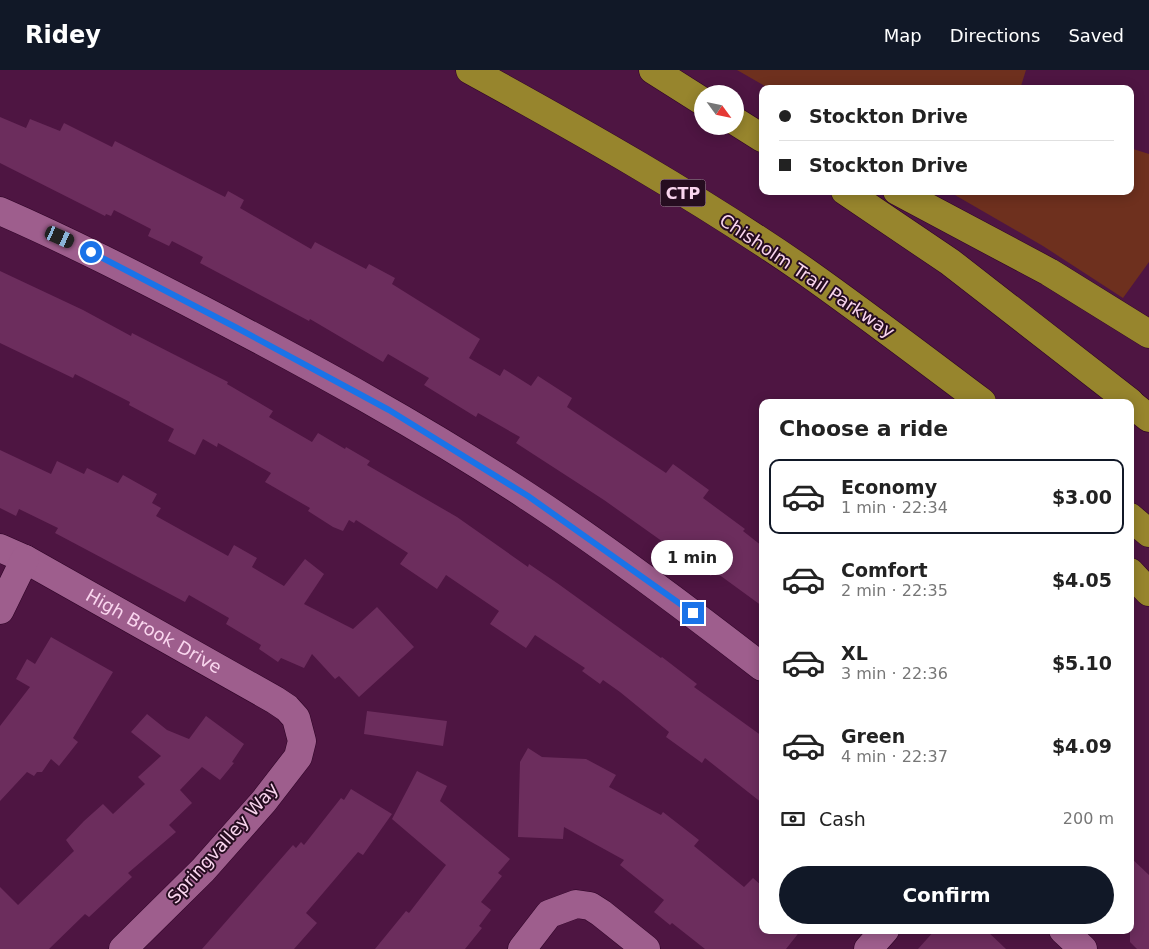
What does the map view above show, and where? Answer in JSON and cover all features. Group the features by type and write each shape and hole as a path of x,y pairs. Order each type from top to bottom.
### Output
{"highway":[{"name":"Chisholm Trail Parkway","path":"470,70 620,154 800,268 887,330 978,399"},
{"path":"654,70 694,90"},
{"path":"654,70 694,96"},
{"path":"744,115 759,122"},
{"path":"744,127 759,136"},
{"path":"851,195 950,262 1125,399"},
{"path":"905,195 1049,272 1149,334"},
{"path":"887,330 958,399"},
{"path":"1134,406 1149,418"},
{"path":"1134,520 1149,533"},
{"path":"1134,576 1149,592"}],"street":[{"path":"0,211 92,252 389,410 528,496 680,603 759,665"},
{"name":"High Brook Drive","path":"0,548 25,559 275,700 287,708 299,725"},
{"path":"0,610 25,559"},
{"name":"Springvalley Way","path":"123,949 203,870 287,772 298,758 302,741 299,725"},
{"path":"522,949 549,914 576,904 590,906 646,949"},
{"path":"868,949 881,934"},
{"path":"1067,934 1083,949"}],"shaded area":[{"path":"737,70 1026,70 1021,85 763,85"},
{"path":"1134,149 1149,154 1149,262 1123,298 1043,246 955,195 1134,195"}],"building":[{"path":"0,117 26,128 30,119 60,131 64,123 112,147 115,141 225,197 228,191 244,200 240,208 311,249 315,242 366,269 369,264 395,278 392,284 480,339 469,358 500,376 504,369 531,386 538,376 572,398 567,407 666,473 673,464 709,490 703,498 745,529 743,531 759,544 759,604 714,571 711,576 604,500 516,443 520,437 478,413 476,417 424,385 429,378 388,354 383,362 310,319 309,321 200,263 203,257 172,241 169,246 148,236 151,229 114,210 111,216 106,214 105,216 0,163"},
{"path":"0,271 83,310 131,336 132,333 228,382 227,384 273,411 269,417 312,442 318,433 370,461 367,465 457,517 528,567 529,564 557,583 662,657 697,684 694,687 759,734 759,801 705,758 702,763 666,737 669,732 620,692 603,680 600,684 582,671 585,668 535,635 526,648 490,624 499,611 446,575 437,589 400,564 408,553 356,520 354,523 349,520 343,531 333,527 308,511 310,508 265,482 271,473 218,443 217,447 203,439 195,455 168,441 174,429 129,405 130,402 75,374 73,378 0,343"},
{"path":"0,450 51,474 57,461 84,474 87,468 118,483 123,475 157,494 152,503 161,508 156,516 228,556 234,545 257,558 252,567 284,586 305,559 324,574 304,604 353,629 377,607 414,647 359,697 339,676 335,679 312,654 304,668 281,658 278,662 259,649 261,645 226,624 229,618 189,595 185,602 55,533 58,528 19,509 16,516 0,508"},
{"path":"51,637 113,672 73,738 78,742 59,766 51,759 42,772 37,772 34,776 27,772 0,801 0,726 30,687 16,679 27,659 35,664"},
{"path":"367,711 447,721 443,746 364,734"},
{"path":"147,714 167,730 189,739 206,716 244,744 232,762 234,763 220,780 202,767 180,790 192,803 169,825 176,832 128,873 132,877 89,917 85,914 49,949 0,949 0,887 18,905 74,851 66,840 84,821 103,804 113,814 145,784 138,777 161,756 131,732"},
{"path":"528,748 542,757 586,759 616,775 609,787 661,815 663,812 699,840 694,846 744,887 753,878 759,883 759,934 798,934 786,949 705,949 672,923 670,925 654,912 664,900 620,865 624,860 564,827 563,839 518,837 520,762"},
{"path":"417,771 447,786 440,801 510,859 498,873 502,876 481,902 491,910 479,926 482,928 465,949 375,949 406,911 409,913 446,865 392,819"},
{"path":"351,789 392,814 363,855 358,852 306,913 317,923 294,949 202,949 293,845 296,848 301,842 304,845 341,798 344,800"},
{"path":"1134,861 1149,875 1149,949 1137,949 1130,942 1130,934 1134,934"},
{"path":"931,934 990,934 1006,949 918,949"}],"route":[{"path":"91,252 389,410 528,496 693,613"}]}
